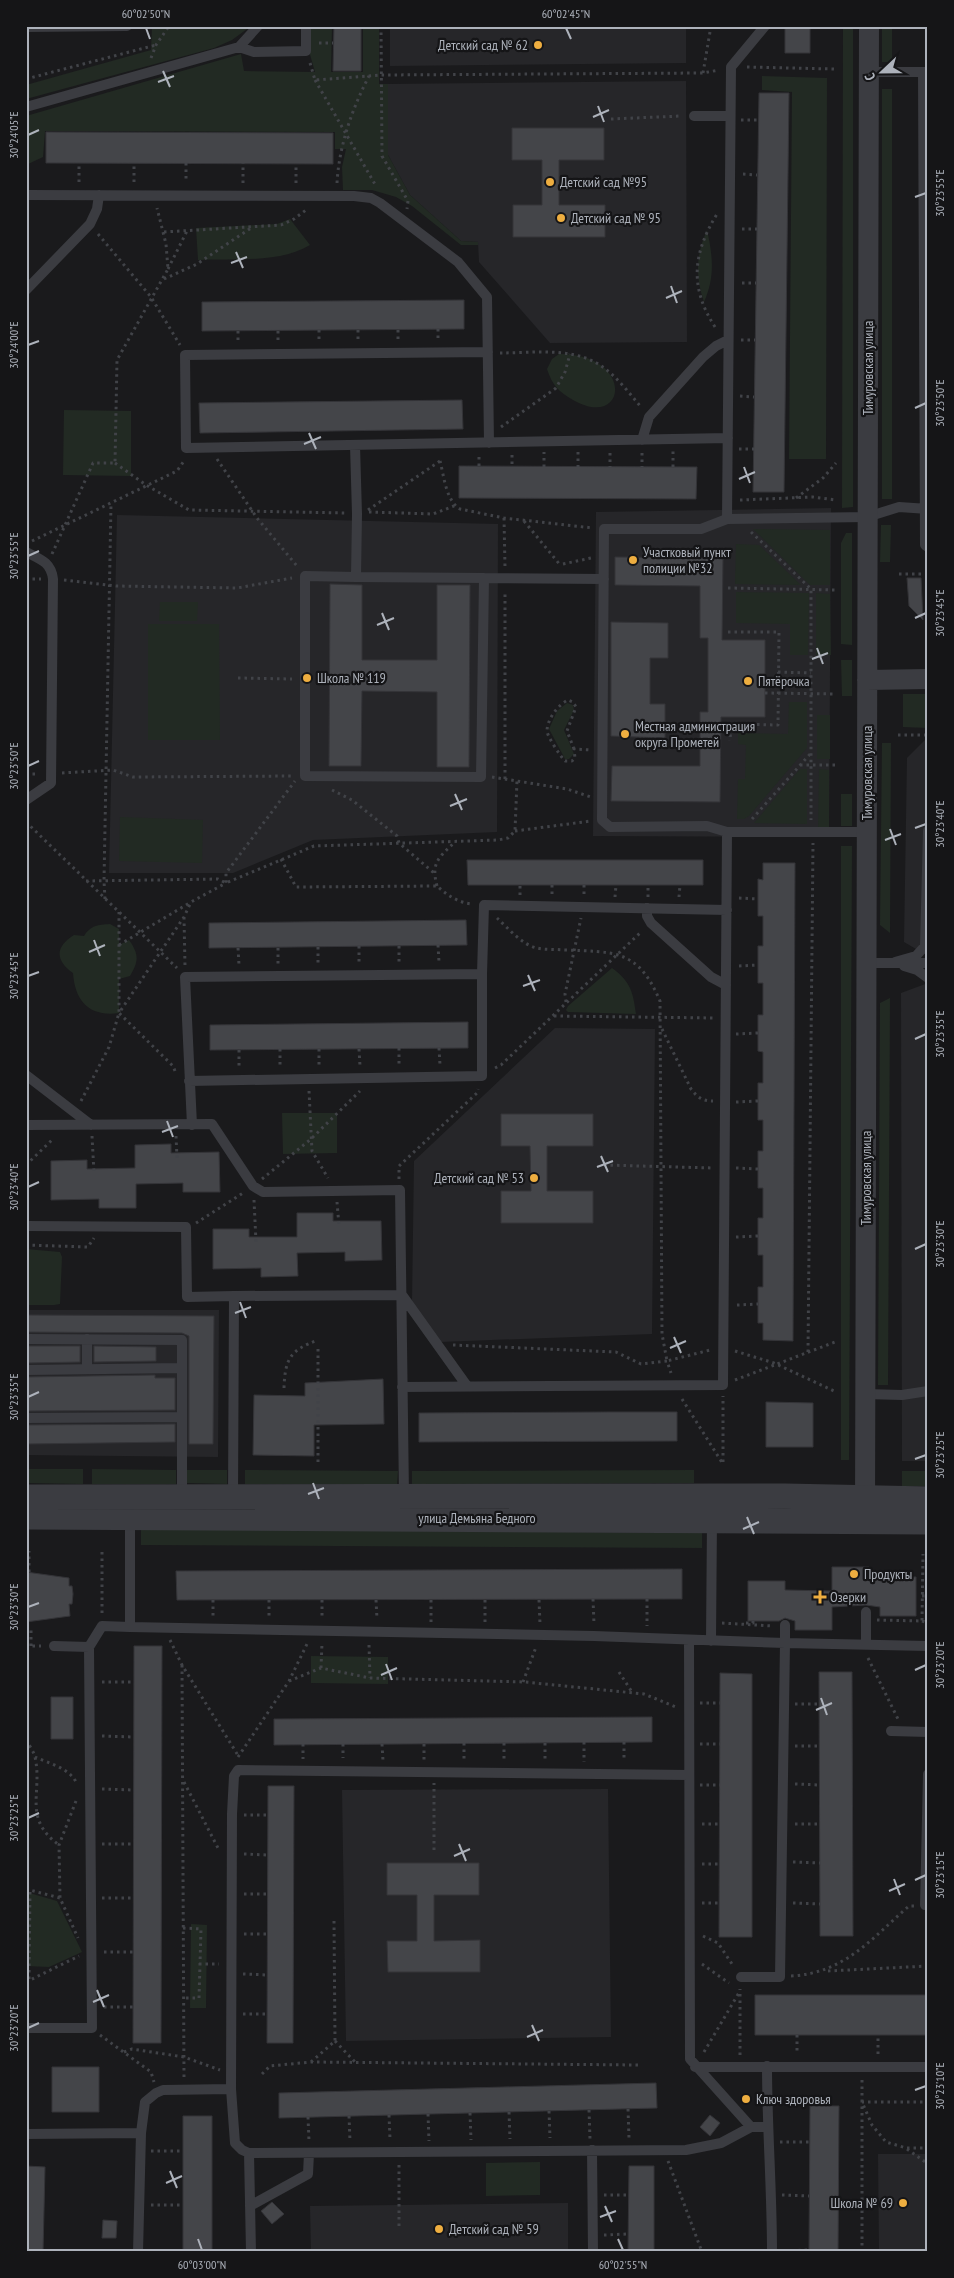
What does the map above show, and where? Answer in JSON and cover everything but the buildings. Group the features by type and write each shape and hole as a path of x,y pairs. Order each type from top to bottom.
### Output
{"street":[{"name":"Тимуровская улица","path":"865,1509 869,26"},
{"path":"867,680 928,679"},
{"name":"улица Демьяна Бедного","path":"26,1497 130,1507 865,1509 928,1499"},
{"name":"улица Демьяна Бедного","path":"26,1517 130,1507"},
{"name":"улица Демьяна Бедного","path":"865,1509 928,1522"}],"lane":[{"path":"26,27 127,26"},
{"path":"26,107 239,47 258,26"},
{"path":"239,47 254,52 306,51 306,26"},
{"path":"732,518 727,500 731,67 766,26"},
{"path":"869,72 925,72 927,509 925,545 928,547"},
{"path":"690,116 730,116"},
{"path":"26,195 337,196 371,198 458,262 487,297 489,439"},
{"path":"26,290 90,224 97,209 99,195"},
{"path":"642,440 649,417 703,357 716,346 728,340"},
{"path":"488,352 185,355 186,448 435,444 489,439 642,440 728,438"},
{"path":"355,445 362,513 356,577"},
{"path":"866,832 727,832 707,826 610,827 602,820 604,751 604,529 701,529 732,518 867,518 899,507 927,509"},
{"path":"26,552 48,563 52,570 53,579 51,783 26,800"},
{"path":"484,578 481,777 305,776 305,576 574,579 604,580"},
{"path":"895,962 916,956 926,946 928,831"},
{"path":"402,1387 723,1385 727,832"},
{"path":"189,1081 482,1076 484,905 726,910"},
{"path":"648,908 647,916 651,923 711,977 726,985"},
{"path":"895,962 917,970 928,978"},
{"path":"866,963 928,963"},
{"path":"192,1125 185,977 482,974"},
{"path":"26,1075 91,1126"},
{"path":"26,1125 212,1124 253,1186 263,1192 400,1190 405,1507"},
{"path":"26,1226 186,1227 187,1297 402,1295"},
{"path":"402,1295 467,1386"},
{"path":"233,1507 234,1296"},
{"path":"26,1339 182,1340 182,1507"},
{"path":"87,1339 87,1369"},
{"path":"26,1370 181,1368"},
{"path":"865,1394 902,1395 928,1391"},
{"path":"26,1418 181,1417"},
{"path":"130,1507 130,1627"},
{"path":"711,1641 712,1508"},
{"path":"866,1616 866,1645"},
{"path":"26,2028 92,2028 91,1844 85,1790 90,1736 89,1647 102,1626 594,1636 928,1646"},
{"path":"740,1977 780,1977 785,1626"},
{"path":"689,1640 690,2059 695,2067 751,2127"},
{"path":"54,1646 89,1647"},
{"path":"891,1731 928,1732"},
{"path":"689,1775 238,1770 234,1776 232,1814 231,2089 236,2142 242,2150 249,2153 686,2150 709,2147 731,2139 751,2127 767,2127"},
{"path":"927,1905 928,1775"},
{"path":"767,2066 767,2127 772,2195 772,2251"},
{"path":"695,2067 928,2067"},
{"path":"138,2252 140,2133 145,2102 156,2093 184,2090 231,2089"},
{"path":"26,2134 140,2133"},
{"path":"591,2150 593,2252"},
{"path":"249,2153 251,2252"},
{"path":"250,2206 308,2174 309,2153"}],"path":[{"path":"148,73 148,64 156,45 169,26"},
{"path":"381,26 382,156 408,201 406,222"},
{"path":"703,73 711,26"},
{"path":"26,79 156,45"},
{"path":"306,51 315,80 378,190 380,203"},
{"path":"315,80 369,76 703,73 731,67 834,69"},
{"path":"337,196 338,164 357,99 369,76"},
{"path":"611,119 690,116"},
{"path":"79,163 79,195"},
{"path":"134,163 134,196"},
{"path":"186,163 186,196"},
{"path":"243,163 243,196"},
{"path":"296,164 296,196"},
{"path":"154,196 164,232 168,269"},
{"path":"164,232 253,227 287,223 315,202 316,196"},
{"path":"728,340 719,332 711,320 704,302 697,279 697,259 700,245 707,230 718,212 730,202"},
{"path":"90,224 151,297 185,355"},
{"path":"164,280 197,264 253,227"},
{"path":"115,463 117,360 151,297 164,280 187,231"},
{"path":"488,352 570,354 596,362 606,369 649,417"},
{"path":"489,439 556,388 565,372 570,354"},
{"path":"435,444 454,506 460,509 504,518 604,529"},
{"path":"26,543 181,468 186,448"},
{"path":"53,579 109,586 237,588 305,576 252,511 209,448"},
{"path":"362,513 440,461"},
{"path":"48,563 93,463 115,463 146,486 189,510 433,514 454,506"},
{"path":"795,498 823,478 836,463"},
{"path":"727,500 780,500 795,498 836,500"},
{"path":"105,899 105,770 111,503"},
{"path":"504,518 505,779"},
{"path":"732,518 811,590 812,833 808,1352"},
{"path":"523,520 574,579"},
{"path":"899,574 928,574"},
{"path":"728,588 836,590"},
{"path":"728,632 779,632 778,724 730,724 730,741"},
{"path":"778,672 811,673"},
{"path":"238,678 305,679"},
{"path":"765,693 836,694"},
{"path":"568,700 573,702 576,707 566,731 574,749 575,758 572,761 566,761 546,731 555,710 568,700"},
{"path":"898,735 928,735"},
{"path":"574,749 604,751"},
{"path":"749,832 749,823 811,752"},
{"path":"800,765 835,765"},
{"path":"51,773 113,770 133,777 298,776 226,873 226,883"},
{"path":"305,776 352,800 397,836 400,843 434,873"},
{"path":"481,777 567,789 603,801"},
{"path":"515,832 517,781"},
{"path":"119,945 226,883 314,846 498,840 508,838 515,832 602,820"},
{"path":"26,822 185,977"},
{"path":"455,842 437,861 434,873 437,886 450,897 465,904 484,905 519,938 535,948 618,954 634,961 649,977 660,1001 662,1334 667,1362 675,1386 723,1464 723,1385 834,1342"},
{"path":"281,859 296,887 437,886"},
{"path":"86,881 218,879 226,883"},
{"path":"727,898 758,899"},
{"path":"119,1013 184,917 191,902"},
{"path":"566,1002 565,994 583,907"},
{"path":"74,1113 110,1047 119,1013 119,912"},
{"path":"184,917 185,977"},
{"path":"400,1190 399,1166 477,1092 482,1076 501,1065 651,923"},
{"path":"726,966 758,965"},
{"path":"119,1013 173,1066 176,1074"},
{"path":"552,1016 726,1018"},
{"path":"661,1027 691,1089 697,1097 706,1101 758,1101"},
{"path":"725,1034 758,1033"},
{"path":"319,1049 319,1078"},
{"path":"239,1050 239,1079"},
{"path":"280,1050 280,1079"},
{"path":"186,1227 207,1218 253,1186 310,1139 374,1077"},
{"path":"308,1078 312,1150 336,1190 339,1226"},
{"path":"176,1124 177,1158"},
{"path":"26,1165 68,1125"},
{"path":"91,1126 94,1173"},
{"path":"604,1165 758,1169"},
{"path":"253,1186 256,1242"},
{"path":"26,1246 88,1246 102,1226"},
{"path":"723,1237 758,1236"},
{"path":"723,1305 758,1304"},
{"path":"284,1388 285,1370 288,1360 297,1349 318,1340"},
{"path":"437,1345 616,1352 641,1364 667,1362 722,1347 774,1364 834,1391"},
{"path":"318,1349 318,1462"},
{"path":"29,1572 30,1551"},
{"path":"102,1552 102,1626"},
{"path":"922,1621 923,1554"},
{"path":"922,1596 928,1596"},
{"path":"647,1599 647,1638"},
{"path":"370,1678 376,1600"},
{"path":"431,1600 431,1633"},
{"path":"485,1600 485,1634"},
{"path":"593,1600 594,1636"},
{"path":"866,1616 928,1623"},
{"path":"711,1623 753,1623 753,1621"},
{"path":"746,1623 746,1626 785,1626"},
{"path":"31,1627 31,1646"},
{"path":"164,1628 182,1665 246,1769"},
{"path":"238,1757 288,1681 314,1631"},
{"path":"866,1645 870,1665 905,1732"},
{"path":"182,1665 184,2090"},
{"path":"288,1681 321,1668 370,1678 525,1682 644,1694 689,1708 720,1703"},
{"path":"619,1672 632,1693"},
{"path":"90,1681 134,1682"},
{"path":"784,1703 819,1704"},
{"path":"90,1736 134,1737"},
{"path":"26,1740 35,1757 36,1812 46,1836 59,1845"},
{"path":"584,1742 584,1774"},
{"path":"624,1742 624,1774"},
{"path":"544,1743 545,1774"},
{"path":"783,1745 820,1746"},
{"path":"35,1757 65,1770 85,1790 134,1790"},
{"path":"434,1773 434,1850"},
{"path":"183,1780 224,1860 268,1855"},
{"path":"782,1784 820,1785"},
{"path":"77,1799 59,1845 60,1898 81,1945"},
{"path":"232,1814 268,1815"},
{"path":"782,1823 820,1824"},
{"path":"91,1844 134,1844"},
{"path":"781,1861 820,1862"},
{"path":"29,1979 28,1889 60,1898"},
{"path":"232,1894 268,1894"},
{"path":"91,1898 134,1898"},
{"path":"781,1902 820,1904"},
{"path":"825,1971 852,1956 909,1906 927,1905"},
{"path":"334,1921 335,2041 356,2063"},
{"path":"183,1928 200,1930 199,1998 183,1998"},
{"path":"689,1929 718,1943 740,1977 740,2066"},
{"path":"232,1934 268,1934"},
{"path":"689,1955 740,1990"},
{"path":"199,1964 268,1975"},
{"path":"780,1977 810,1975 825,1971 928,1966"},
{"path":"695,2067 740,1990"},
{"path":"92,2007 134,2007"},
{"path":"232,2014 268,2014"},
{"path":"92,2028 151,2072 156,2093"},
{"path":"797,2035 797,2066"},
{"path":"878,2035 878,2067"},
{"path":"311,2062 335,2041"},
{"path":"124,2052 132,2049 184,2058 232,2075"},
{"path":"262,2074 270,2066 311,2062 638,2065"},
{"path":"862,2067 862,2252"},
{"path":"862,2102 928,2102"},
{"path":"862,2102 872,2125 886,2142 906,2148 928,2148"},
{"path":"628,2109 630,2149"},
{"path":"589,2110 591,2150"},
{"path":"550,2111 551,2150"},
{"path":"509,2112 510,2150"},
{"path":"470,2113 471,2151"},
{"path":"428,2114 429,2151"},
{"path":"389,2115 394,2152 399,2230"},
{"path":"349,2116 350,2152"},
{"path":"308,2117 309,2153"},
{"path":"768,2142 810,2142"},
{"path":"906,2148 928,2164"},
{"path":"663,2149 702,2252"},
{"path":"140,2151 183,2151"},
{"path":"593,2195 629,2195"},
{"path":"772,2195 809,2196"},
{"path":"139,2205 183,2205"},
{"path":"593,2235 628,2234"},
{"path":"772,2251 809,2250"}],"shaded area":[{"path":"152,26 251,26 232,40 214,48 26,99 26,85 151,50"},
{"path":"309,26 332,26 331,72 363,72 363,26 379,26 379,84 388,84 388,155 410,195 461,241 478,242 478,245 461,245 412,206 396,197 372,190 343,190 342,167 346,149 335,149 335,132 45,131 43,157 26,165 26,116 241,54 244,71 315,72 309,51"},
{"name":"Детский сад № 62","path":"390,26 686,26 686,63 390,66"},
{"path":"843,26 853,26 853,507 842,508"},
{"path":"882,26 892,26 892,62 882,62"},
{"path":"762,76 827,78 826,459 789,459 792,92 762,90"},
{"name":"Детский сад № 95","path":"686,81 687,342 550,343 479,262 478,242 461,241 410,195 388,155 388,84"},
{"path":"882,89 892,89 892,499 882,499"},
{"path":"290,219 310,245 297,251 270,258 198,260 196,228 277,224"},
{"path":"707,230 712,267 708,293 704,302 699,283 698,266 703,239"},
{"path":"559,354 584,357 601,366 612,377 615,389 613,399 604,406 591,407 573,400 560,391 551,379 547,369 552,359"},
{"path":"64,410 131,411 131,476 63,475"},
{"path":"831,508 829,837 593,836 596,512"},
{"name":"Школа № 119","path":"117,515 498,524 497,832 313,840 233,873 109,873"},
{"path":"881,525 891,525 890,562 880,562"},
{"path":"753,529 830,530 830,585 810,585"},
{"path":"846,533 852,533 852,645 841,644 841,543"},
{"path":"736,544 759,545 801,585 735,584"},
{"path":"736,592 809,593 808,655 790,655 790,624 736,623"},
{"path":"816,593 830,594 831,655 816,655"},
{"path":"160,602 198,602 197,621 159,621"},
{"path":"148,624 219,624 220,740 148,740"},
{"path":"841,660 852,660 852,696 842,696"},
{"path":"903,694 928,694 928,728 903,727"},
{"path":"789,702 807,702 807,748 749,816 744,819 737,819 738,779 745,779 746,745 738,744 738,733 788,734"},
{"path":"567,703 573,705 574,710 564,730 574,754 569,759 565,759 549,729 557,711"},
{"path":"817,715 830,715 830,759 817,759"},
{"path":"925,740 928,740 928,956 904,942 907,758"},
{"path":"882,743 891,743 890,933 880,925"},
{"path":"800,769 807,769 807,824 754,823"},
{"path":"819,769 829,770 829,829 818,829"},
{"path":"841,794 852,794 852,826 841,826"},
{"path":"120,817 203,820 202,863 119,861"},
{"path":"841,846 852,846 849,1460 841,1460"},
{"path":"110,924 119,929 119,945 129,940 135,949 137,958 130,976 119,979 119,1013 109,1014 92,1010 81,999 74,983 73,973 63,963 60,954 63,944 74,935 84,936 95,926"},
{"path":"612,968 630,988 636,1014 568,1012 566,1010 568,1006"},
{"path":"928,983 928,1461 902,1461 901,993"},
{"path":"890,998 888,1385 878,1385 880,1003"},
{"name":"Детский сад № 53","path":"555,1028 655,1029 652,1334 440,1342 412,1302 414,1161"},
{"path":"282,1113 337,1113 337,1153 283,1154"},
{"path":"26,1249 60,1252 62,1257 60,1304 26,1305"},
{"path":"26,1310 219,1310 218,1457 26,1455"},
{"path":"26,1469 83,1469 83,1484 26,1483"},
{"path":"92,1469 176,1470 176,1484 92,1484"},
{"path":"187,1470 227,1470 227,1484 187,1483"},
{"path":"245,1470 398,1471 397,1484 245,1484"},
{"path":"694,1470 694,1483 412,1484 412,1471"},
{"path":"902,1471 928,1471 928,1486 902,1486"},
{"path":"141,1529 702,1533 702,1548 141,1545"},
{"path":"311,1656 388,1657 388,1684 311,1683"},
{"path":"608,1789 611,2037 346,2041 342,1790"},
{"path":"26,1892 57,1901 82,1952 49,1967 26,1966"},
{"path":"191,1924 207,1925 206,2008 190,2008"},
{"name":"Школа № 69","path":"878,2154 928,2154 928,2252 879,2252"},
{"path":"540,2162 540,2195 486,2196 486,2163"},
{"name":"Детский сад № 59","path":"568,2203 568,2252 311,2252 310,2206"}],"place":[{"name":"Детский сад № 62","path":"538,45"},
{"name":"Детский сад №95","path":"550,182"},
{"name":"Детский сад № 95","path":"561,218"},
{"name":"Участковый пункт полиции №32","path":"633,560"},
{"name":"Школа № 119","path":"307,678"},
{"name":"Пятёрочка","path":"748,681"},
{"name":"Местная администрация округа Прометей","path":"625,734"},
{"name":"Детский сад № 53","path":"534,1178"},
{"name":"Продукты","path":"854,1574"},
{"name":"Озерки","path":"820,1597"},
{"name":"Ключ здоровья","path":"746,2099"},
{"name":"Школа № 69","path":"903,2203"},
{"name":"Детский сад № 59","path":"439,2229"}]}
